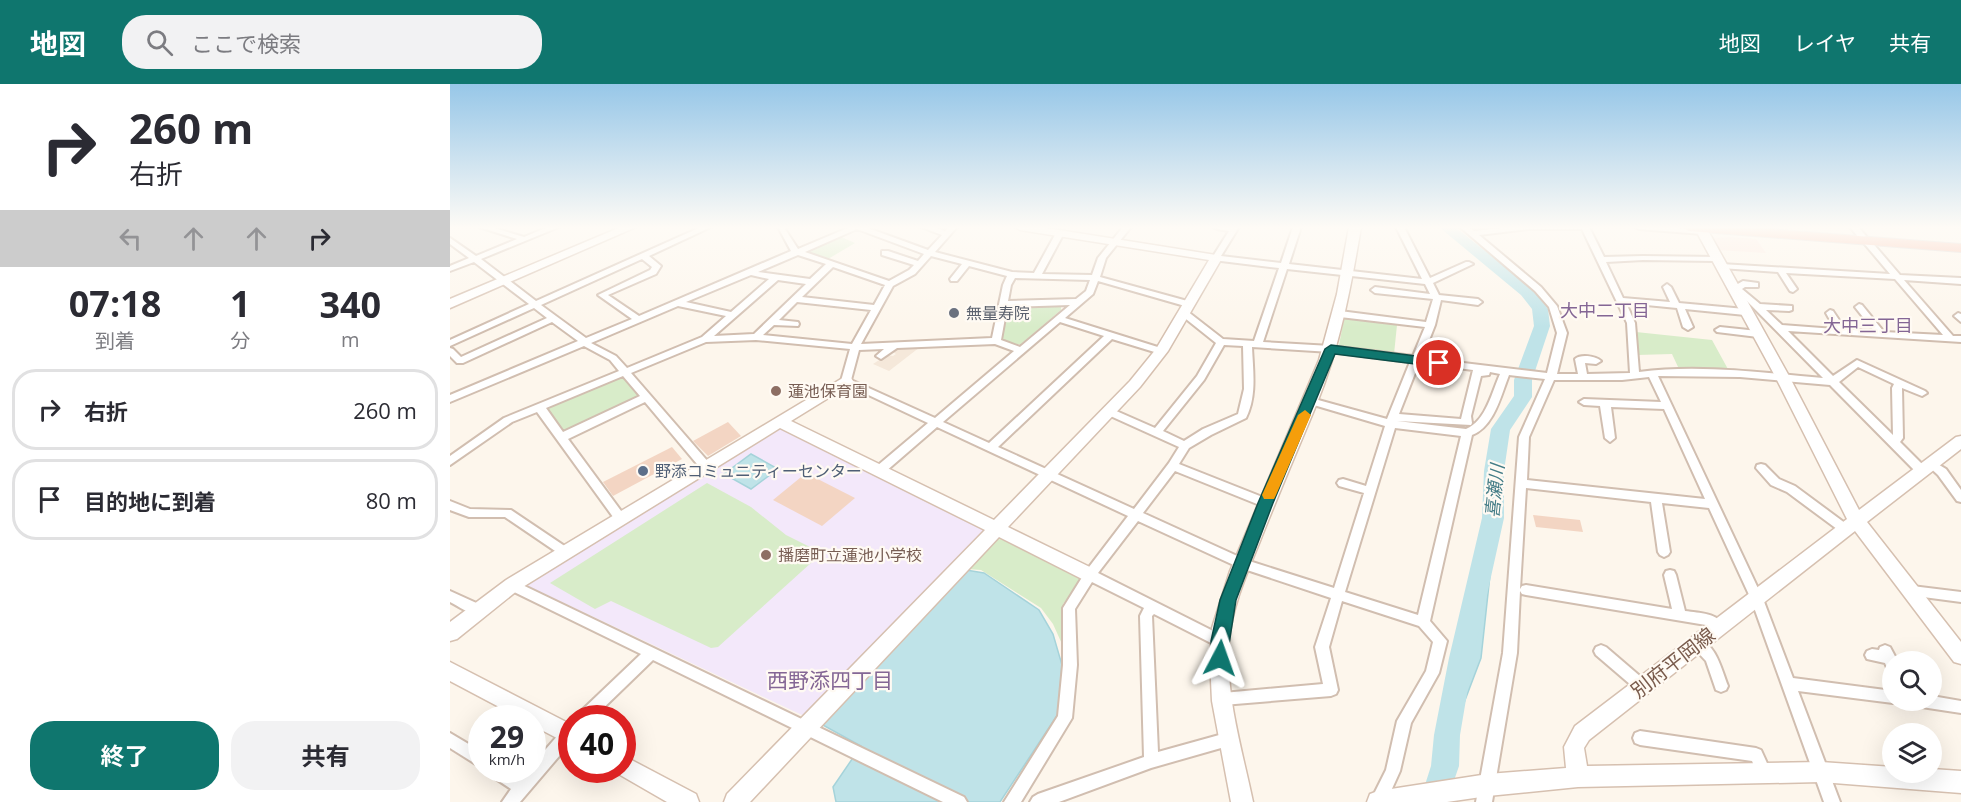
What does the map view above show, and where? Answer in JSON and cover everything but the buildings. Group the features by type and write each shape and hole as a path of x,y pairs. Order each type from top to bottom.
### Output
{"street":[{"path":"450,269 470,261"},
{"path":"476,261 585,342 613,358 706,467"},
{"path":"450,304 552,261"},
{"path":"450,343 633,261"},
{"path":"638,319 602,295 652,272 657,266 649,261"},
{"path":"450,399 777,261"},
{"path":"821,261 890,284"},
{"path":"908,261 919,264"},
{"path":"450,633 512,585 846,381 855,347 890,284 912,272 922,261"},
{"path":"958,261 1012,275 1038,274 1095,278 1186,309 1221,342 1331,349 1551,377 1635,376 1652,373 1740,374 1832,382 1857,363 1922,393"},
{"path":"1038,274 1045,261"},
{"path":"880,469 1090,292 1101,261"},
{"path":"735,802 805,726 1110,412 1161,351 1215,261"},
{"path":"1237,261 1428,282 1469,264"},
{"path":"1012,802 1065,718 1070,665 1069,608 1090,575 1173,466 1185,445 1206,432 1242,416 1250,384 1252,343 1286,261"},
{"path":"1242,802 1223,699 1220,641 1228,600 1331,349 1340,315 1349,261"},
{"path":"1223,699 1331,690 1322,647 1392,421 1430,325 1437,298 1417,261"},
{"path":"1483,792 1510,652 1518,514 1523,484 1524,437 1551,377 1562,333 1553,306 1538,289 1504,261"},
{"path":"1601,261 1631,322 1635,376"},
{"path":"1691,261 1780,270 1957,281 1961,290"},
{"path":"1883,261 1950,338"},
{"path":"1719,262 1783,378 1851,525"},
{"path":"954,279 967,263"},
{"path":"756,337 831,264"},
{"path":"1780,270 1798,289 1782,288"},
{"path":"752,271 755,274 812,282"},
{"path":"996,341 1007,285 1012,275"},
{"path":"705,339 776,277"},
{"path":"1733,287 1743,284 1755,285"},
{"path":"1733,287 1758,307 1893,443 1926,467 1942,472 1961,498"},
{"path":"1667,288 1688,327"},
{"path":"1375,290 1478,302"},
{"path":"795,299 876,308"},
{"path":"1621,300 1745,312"},
{"path":"678,303 732,315"},
{"path":"1003,304 1077,303"},
{"path":"1758,307 1789,308"},
{"path":"1859,307 1881,334"},
{"path":"1830,313 1842,332"},
{"path":"1340,315 1430,325"},
{"path":"450,366 553,318"},
{"path":"1058,319 1161,351"},
{"path":"772,322 795,324"},
{"path":"1779,328 1961,339"},
{"path":"1720,330 1758,334"},
{"path":"991,447 1111,335"},
{"path":"450,461 508,420 624,370 705,339 756,337 889,352 996,341 1020,350"},
{"path":"1157,432 1192,389 1214,358 1221,342"},
{"path":"450,351 460,361"},
{"path":"1583,377 1580,359 1596,361"},
{"path":"1424,622 1467,428 1466,416 1477,372 1505,372"},
{"path":"1311,401 1392,421 1467,428 1474,432 1480,427 1505,372"},
{"path":"1652,373 1757,599 1832,802"},
{"path":"846,381 1242,564 1336,596 1424,622 1440,641 1432,673 1404,721 1393,771 1383,801 1483,792 1578,777 1821,772 1961,782"},
{"path":"1893,443 1898,438 1897,388 1900,383"},
{"path":"562,437 646,397"},
{"path":"1584,402 1668,406"},
{"path":"1605,403 1610,438"},
{"path":"540,408 620,518"},
{"path":"1110,412 1185,445"},
{"path":"781,422 880,469 1220,641"},
{"name":"別府平岡線","path":"1578,777 1574,747 1582,733 1961,441"},
{"path":"1173,466 1266,503"},
{"path":"1761,468 1775,482 1851,525 1912,591 1961,656"},
{"path":"1343,483 1371,491"},
{"path":"1523,484 1714,504"},
{"path":"1656,498 1664,552"},
{"path":"450,505 469,513 507,513 565,552"},
{"path":"1670,575 1680,615"},
{"path":"512,585 959,802"},
{"path":"1526,590 1709,620 1719,627"},
{"path":"1912,591 1961,597"},
{"path":"450,596 479,610"},
{"path":"1151,607 1146,616 1151,761"},
{"path":"1697,644 1711,658 1721,686"},
{"path":"1601,651 1643,687"},
{"path":"597,705 651,653"},
{"path":"450,671 558,727"},
{"path":"1787,682 1882,696"},
{"path":"1942,704 1961,707"},
{"path":"1640,738 1755,755 1764,772"},
{"path":"1038,802 1151,761 1230,739"},
{"path":"450,740 468,752"},
{"path":"510,802 558,748"},
{"path":"636,773 688,802"},
{"path":"516,783 522,787"}],"shaded area":[{"path":"920,347 889,371 873,364 887,355 896,354 892,351 895,348"},
{"name":"播磨町立蓮池小学校","path":"786,427 985,530 804,716 528,586 530,579 773,430"}],"green space":[{"path":"1061,304 1061,310 1021,344 1015,345 1002,341 1006,308 1014,305"},
{"path":"1344,319 1397,325 1394,354 1342,348 1339,345"},
{"path":"1636,332 1712,340 1729,371 1679,369 1672,354 1637,355"},
{"path":"620,374 640,398 565,433 546,408"},
{"path":"707,483 751,507 786,535 822,553 718,647 711,648 611,601 595,609 550,583"},
{"path":"1001,539 1079,578 1080,582 1063,604 1062,644 1053,624 1041,608 981,570 967,569 992,540"}],"water":[{"path":"751,454 778,469 751,489 724,474"},
{"path":"1484,560 1490,575 1481,658 1459,716 1442,802 1429,802 1445,766 1447,735 1461,658"},
{"path":"966,570 984,573 1039,610 1053,634 1062,665 1058,714 1000,802 836,802 833,787 861,746 821,724"}],"waterway":[{"name":"喜瀬川","path":"1438,788 1445,766 1447,735 1461,658 1493,518 1494,471 1501,429 1523,397 1523,380 1542,326 1540,309 1527,292 1488,261"}],"slow traffic":[{"path":"1269,495 1305,415"}],"place":[{"name":"無量寿院","path":"954,313"},
{"name":"蓮池保育園","path":"776,391"},
{"name":"野添コミュニティーセンター","path":"643,471"},
{"name":"播磨町立蓮池小学校","path":"766,555"}],"district":[{"name":"大中二丁目","path":"1605,311"},
{"name":"大中三丁目","path":"1868,326"},
{"name":"西野添四丁目","path":"830,681"}],"route":[{"path":"1220,658 1220,641 1228,600 1331,349 1439,363"}]}
